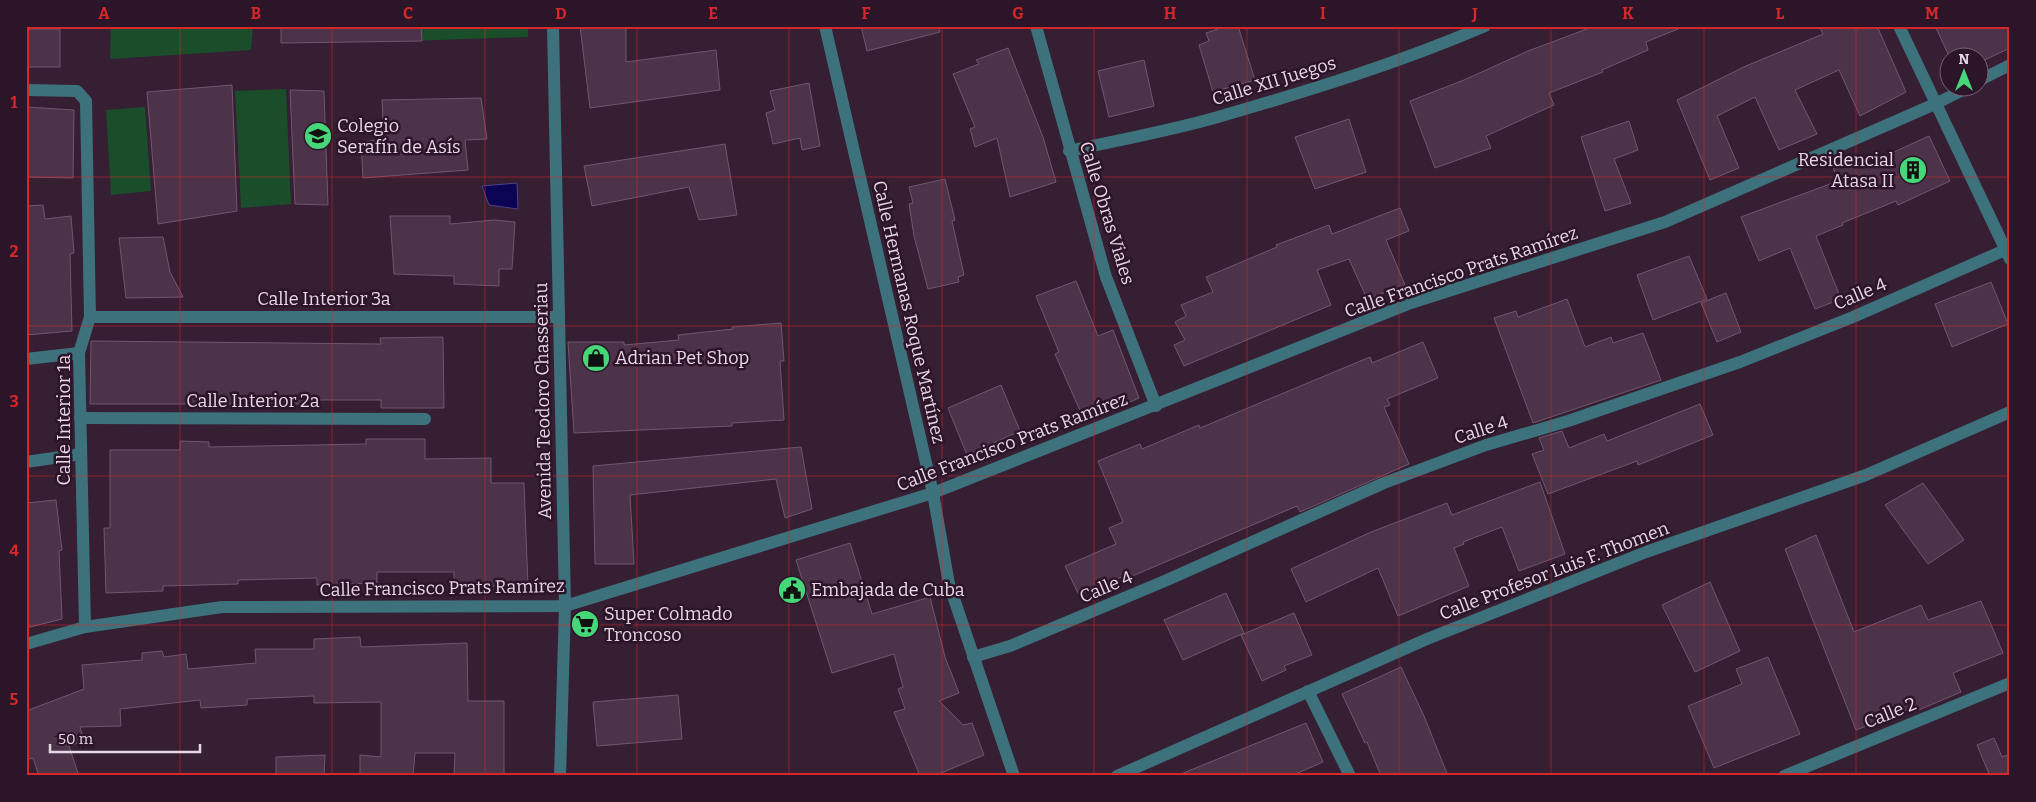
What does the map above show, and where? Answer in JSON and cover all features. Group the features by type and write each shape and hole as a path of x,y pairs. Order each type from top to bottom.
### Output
{"street":[{"name":"Avenida Teodoro Chasseriau","path":"553,26 565,606 560,776"},
{"name":"Calle Hermanas Roque Martínez","path":"825,26 933,493 949,584 1014,776"},
{"name":"Calle Obras Viales","path":"1036,26 1069,151 1106,277 1156,406"},
{"name":"Calle XII Juegos","path":"1069,151 1217,118 1444,44 1485,26"},
{"path":"1899,26 2008,254"},
{"path":"1988,77 2010,65"},
{"name":"Calle Interior 1a","path":"26,90 77,91 82,94 86,101 90,316 79,353 85,628"},
{"name":"Calle Francisco Prats Ramírez","path":"26,644 85,628 222,607 565,606 933,493 1156,406 1411,303 1665,222 1947,98"},
{"name":"Calle 4","path":"973,657 1019,643 1167,580 1384,483 1486,445 1568,422 1740,362 2008,254"},
{"name":"Calle Interior 3a","path":"90,316 558,317"},
{"path":"26,359 79,353"},
{"name":"Calle Profesor Luis F. Thomen","path":"1117,776 1427,639 1614,565 1866,475 2010,412"},
{"name":"Calle Interior 2a","path":"80,418 425,418"},
{"path":"26,462 81,454"},
{"name":"Calle 2","path":"1784,776 2010,683"},
{"path":"1308,691 1350,776"}],"green space":[{"path":"111,26 253,26 251,50 110,59"},
{"path":"409,26 528,26 528,37 409,41"},
{"path":"286,89 291,204 241,208 235,91"},
{"path":"145,107 151,191 111,195 106,110"}],"shaded area":[{"path":"517,183 518,209 489,205 482,186"}],"building":[{"path":"281,26 421,26 422,41 281,43"},
{"path":"580,26 626,26 626,62 716,50 720,90 590,108"},
{"path":"861,26 939,26 940,32 867,51"},
{"path":"1217,26 1238,26 1255,80 1213,92 1199,45 1209,41 1206,33 1218,29"},
{"path":"1595,26 1683,27 1646,42 1648,50 1602,70 1603,72 1549,93 1554,105 1486,136 1491,148 1435,168 1410,101 1464,80 1528,51"},
{"path":"1819,26 1877,26 1906,92 1860,116 1839,70 1795,90 1817,134 1779,150 1755,97 1717,116 1739,168 1710,180 1677,100 1746,66 1823,34"},
{"path":"1935,26 2010,26 2010,48 1988,58 1988,48 1945,48"},
{"path":"26,29 60,29 60,67 26,67"},
{"path":"1008,48 1043,137 1056,182 1010,197 997,138 975,147 970,129 975,127 953,74 979,64 976,60"},
{"path":"1144,60 1154,106 1109,117 1098,71"},
{"path":"809,83 820,146 802,150 800,138 773,144 766,113 775,110 770,91"},
{"path":"232,85 237,211 158,224 147,92"},
{"path":"290,90 324,91 328,205 295,204"},
{"path":"481,98 487,139 465,140 468,170 363,178 361,142 384,139 382,100"},
{"path":"26,107 74,110 73,178 26,177"},
{"path":"1349,119 1366,172 1315,189 1295,137"},
{"path":"1629,121 1638,150 1614,159 1631,203 1605,211 1581,137"},
{"path":"1929,136 1950,181 1898,205 1896,201 1816,236 1841,299 1815,309 1790,248 1759,261 1741,217 1838,181 1833,167 1858,157 1861,167"},
{"path":"725,144 737,215 699,220 689,187 592,206 584,166"},
{"path":"945,179 955,220 952,221 964,275 958,277 959,282 928,289 914,236 909,204 913,203 909,187"},
{"path":"43,205 45,219 71,216 74,253 70,254 72,331 26,335 26,206"},
{"path":"1400,208 1409,231 1386,240 1405,285 1367,299 1349,259 1317,270 1331,305 1184,366 1174,345 1185,340 1175,322 1186,316 1181,305 1213,292 1206,277 1277,247 1276,245 1329,225 1332,234"},
{"path":"390,216 450,216 450,224 494,220 515,222 512,269 499,269 499,286 454,284 454,276 394,274"},
{"path":"163,237 170,272 183,297 126,298 119,238"},
{"path":"1689,256 1707,299 1653,320 1637,275"},
{"path":"1076,281 1098,336 1113,330 1139,398 1085,422 1055,354 1059,352 1036,296"},
{"path":"1991,282 2008,324 1952,347 1935,304"},
{"path":"1726,293 1741,332 1717,342 1701,303"},
{"path":"1567,299 1585,347 1611,337 1613,343 1643,333 1661,380 1533,423 1494,318 1516,311 1518,317"},
{"path":"781,323 784,361 780,361 784,420 732,423 732,426 574,433 568,342 624,342 624,345 679,340 678,335 733,329 732,327"},
{"path":"443,337 444,408 381,408 381,400 303,400 303,404 90,404 91,341 381,344 380,338"},
{"path":"1423,342 1438,378 1387,399 1390,405 1384,407 1409,464 1300,512 1297,506 1130,577 1129,574 1079,595 1065,566 1116,544 1109,528 1123,522 1098,461 1140,444 1142,449 1199,425 1200,428 1370,357 1372,363"},
{"path":"1001,385 1020,431 967,455 948,408"},
{"path":"1700,404 1713,435 1638,465 1637,461 1548,494 1532,454 1544,450 1539,438 1562,431 1569,448 1604,434 1607,441"},
{"path":"366,439 425,439 425,459 491,458 491,483 524,483 528,586 454,586 454,572 377,572 377,583 317,585 317,578 238,580 238,584 163,586 163,591 106,593 104,528 110,528 110,450 180,450 180,441 209,442 209,447 366,444"},
{"path":"801,447 812,509 785,518 776,479 630,495 634,564 595,564 593,466"},
{"path":"1540,482 1565,554 1519,571 1502,527 1463,542 1464,544 1454,548 1469,586 1398,616 1378,568 1306,602 1291,569 1371,532 1447,503 1452,515"},
{"path":"1923,483 1964,540 1928,564 1885,505"},
{"path":"56,500 62,550 59,551 62,619 26,628 26,503"},
{"path":"1816,535 1854,632 1921,605 1928,620 1981,601 2003,653 1953,673 1961,692 1914,712 1912,708 1856,730 1785,549"},
{"path":"850,543 872,614 930,597 945,657 959,693 939,701 963,725 972,723 984,755 934,776 920,776 894,712 905,709 898,689 903,687 894,654 832,673 796,560"},
{"path":"1710,582 1740,651 1695,672 1662,605"},
{"path":"1226,593 1244,633 1183,660 1164,620"},
{"path":"1294,613 1312,655 1284,666 1286,670 1262,681 1241,635"},
{"path":"360,637 361,647 467,643 468,701 504,701 504,776 454,776 455,753 415,753 413,776 360,776 360,755 381,757 381,702 314,703 314,696 247,699 247,705 201,708 200,700 120,709 121,726 80,727 84,741 69,746 79,776 39,776 33,758 26,760 26,711 84,689 82,665 142,660 142,653 162,651 164,657 186,654 188,669 256,663 255,649 314,649 314,639"},
{"path":"1768,657 1800,734 1714,768 1688,706 1742,684 1736,669"},
{"path":"1401,667 1424,716 1448,776 1381,776 1367,742 1365,743 1342,694"},
{"path":"678,695 682,739 597,746 593,702"},
{"path":"1306,723 1323,762 1291,776 1176,776"},
{"path":"1994,738 2002,757 2010,754 2010,776 1990,776 1977,745"},
{"path":"325,755 324,776 276,776 276,757"}],"place":[{"name":"Colegio Serafín de Asís","path":"318,136"},
{"name":"Residencial Atasa II","path":"1913,170"},
{"name":"Adrian Pet Shop","path":"596,358"},
{"name":"Embajada de Cuba","path":"792,590"},
{"name":"Super Colmado Troncoso","path":"585,624"}]}
